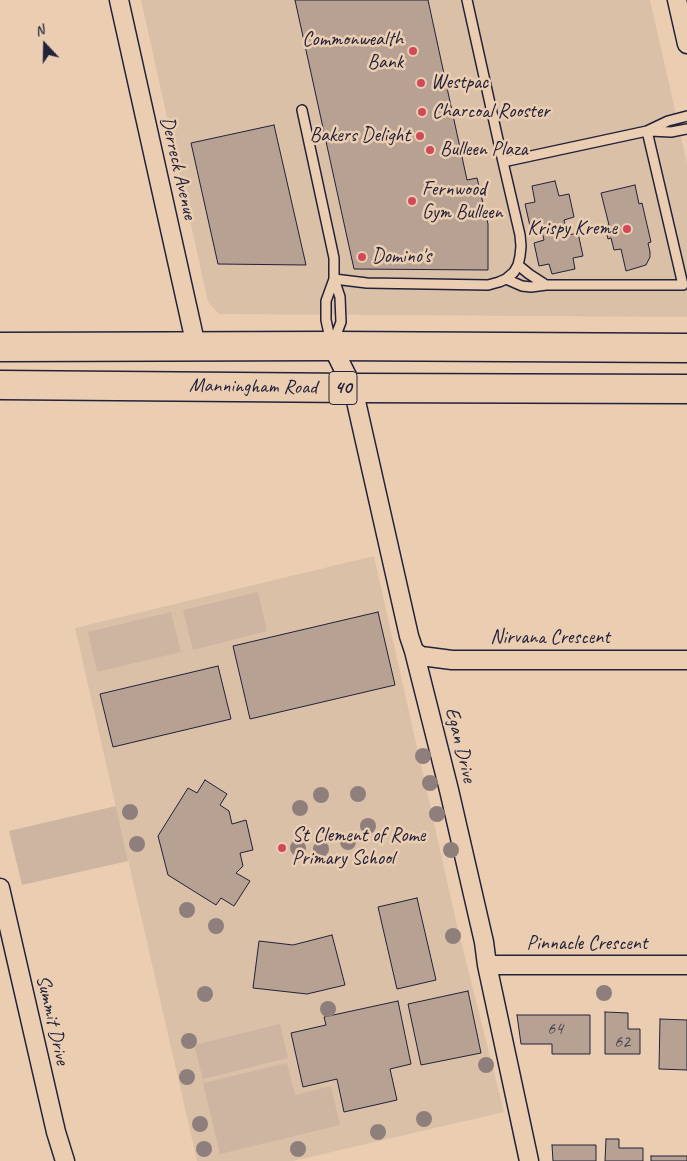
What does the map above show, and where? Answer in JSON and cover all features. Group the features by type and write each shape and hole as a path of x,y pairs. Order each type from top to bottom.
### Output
{"main road":[{"name":"Manningham Road","path":"0,347 687,348"},
{"name":"Manningham Road","path":"0,385 687,390"}],"street":[{"name":"Derreck Avenue","path":"119,0 196,346"},
{"path":"677,0 687,44"},
{"name":"Egan Drive","path":"332,346 353,388 409,636 454,810 484,942 487,965 529,1161"},
{"name":"Nirvana Crescent","path":"414,651 421,656 452,660 687,660"},
{"name":"Summit Drive","path":"0,888 56,1132 65,1161"},
{"name":"Pinnacle Crescent","path":"487,965 687,965"}],"lane":[{"path":"334,279 367,283 488,285 506,279 514,272 518,265 521,246 520,235 467,0"},
{"path":"302,110 334,258 334,279 340,297 341,322 332,346"},
{"path":"503,162 647,131 668,121 687,116"},
{"path":"647,131 671,132 687,129"},
{"path":"506,279 522,286 531,287 546,285 683,285 647,131"},
{"path":"518,265 546,285"},
{"path":"332,346 326,320 326,300 334,279"}],"shaded area":[{"name":"Bulleen Plaza","path":"141,0 650,0 687,163 687,317 219,314 208,302"},
{"name":"St Clement of Rome Primary School","path":"374,556 456,921 504,1112 293,1161 197,1161 75,628"},
{"path":"258,592 267,631 193,650 183,610"},
{"path":"171,612 181,652 97,672 88,632"},
{"path":"116,806 128,861 22,885 9,831"},
{"path":"280,1024 288,1058 203,1079 194,1045"},
{"path":"287,1063 295,1095 331,1086 340,1125 220,1154 203,1083"}],"building":[{"path":"295,0 428,0 467,180 477,178 488,224 488,270 354,269"},
{"path":"274,125 306,265 218,264 191,143"},
{"path":"555,181 559,196 569,194 574,217 564,220 568,235 578,233 583,256 573,258 575,269 552,274 549,264 539,266 534,243 544,240 540,224 530,226 525,204 535,202 532,186"},
{"path":"635,185 639,204 642,203 651,242 648,243 650,257 646,265 626,271 621,249 614,250 611,238 608,239 605,226 609,225 601,193"},
{"path":"378,612 395,685 250,719 233,646"},
{"path":"218,666 231,719 113,747 100,694"},
{"path":"205,780 227,794 220,805 229,811 232,824 246,820 253,850 240,853 243,866 236,873 250,881 234,906 221,898 216,905 168,875 158,836 188,788 197,793"},
{"path":"417,898 436,980 397,989 378,907"},
{"path":"332,935 345,985 307,994 253,988 259,941 293,945"},
{"path":"468,991 481,1053 421,1065 408,1004"},
{"path":"398,1001 411,1064 390,1069 397,1100 344,1112 337,1079 303,1087 291,1033 326,1025 324,1017"},
{"path":"605,1012 628,1013 628,1029 640,1029 640,1054 605,1054"},
{"path":"517,1015 590,1015 590,1054 552,1054 552,1044 521,1044"},
{"path":"660,1019 687,1020 687,1070 659,1069"},
{"path":"606,1139 619,1139 619,1148 643,1148 643,1161 605,1161"},
{"path":"552,1145 596,1145 596,1161 553,1161"},
{"path":"651,1156 687,1156 687,1161 651,1161"}],"place":[{"name":"Commonwealth Bank","path":"413,51"},
{"name":"Westpac","path":"421,83"},
{"name":"Charcoal Rooster","path":"422,112"},
{"name":"Bakers Delight","path":"420,136"},
{"name":"Bulleen Plaza","path":"430,150"},
{"name":"Fernwood Gym Bulleen","path":"412,201"},
{"name":"Krispy Kreme","path":"627,229"},
{"name":"Domino's","path":"362,257"},
{"name":"St Clement of Rome Primary School","path":"282,848"}]}
